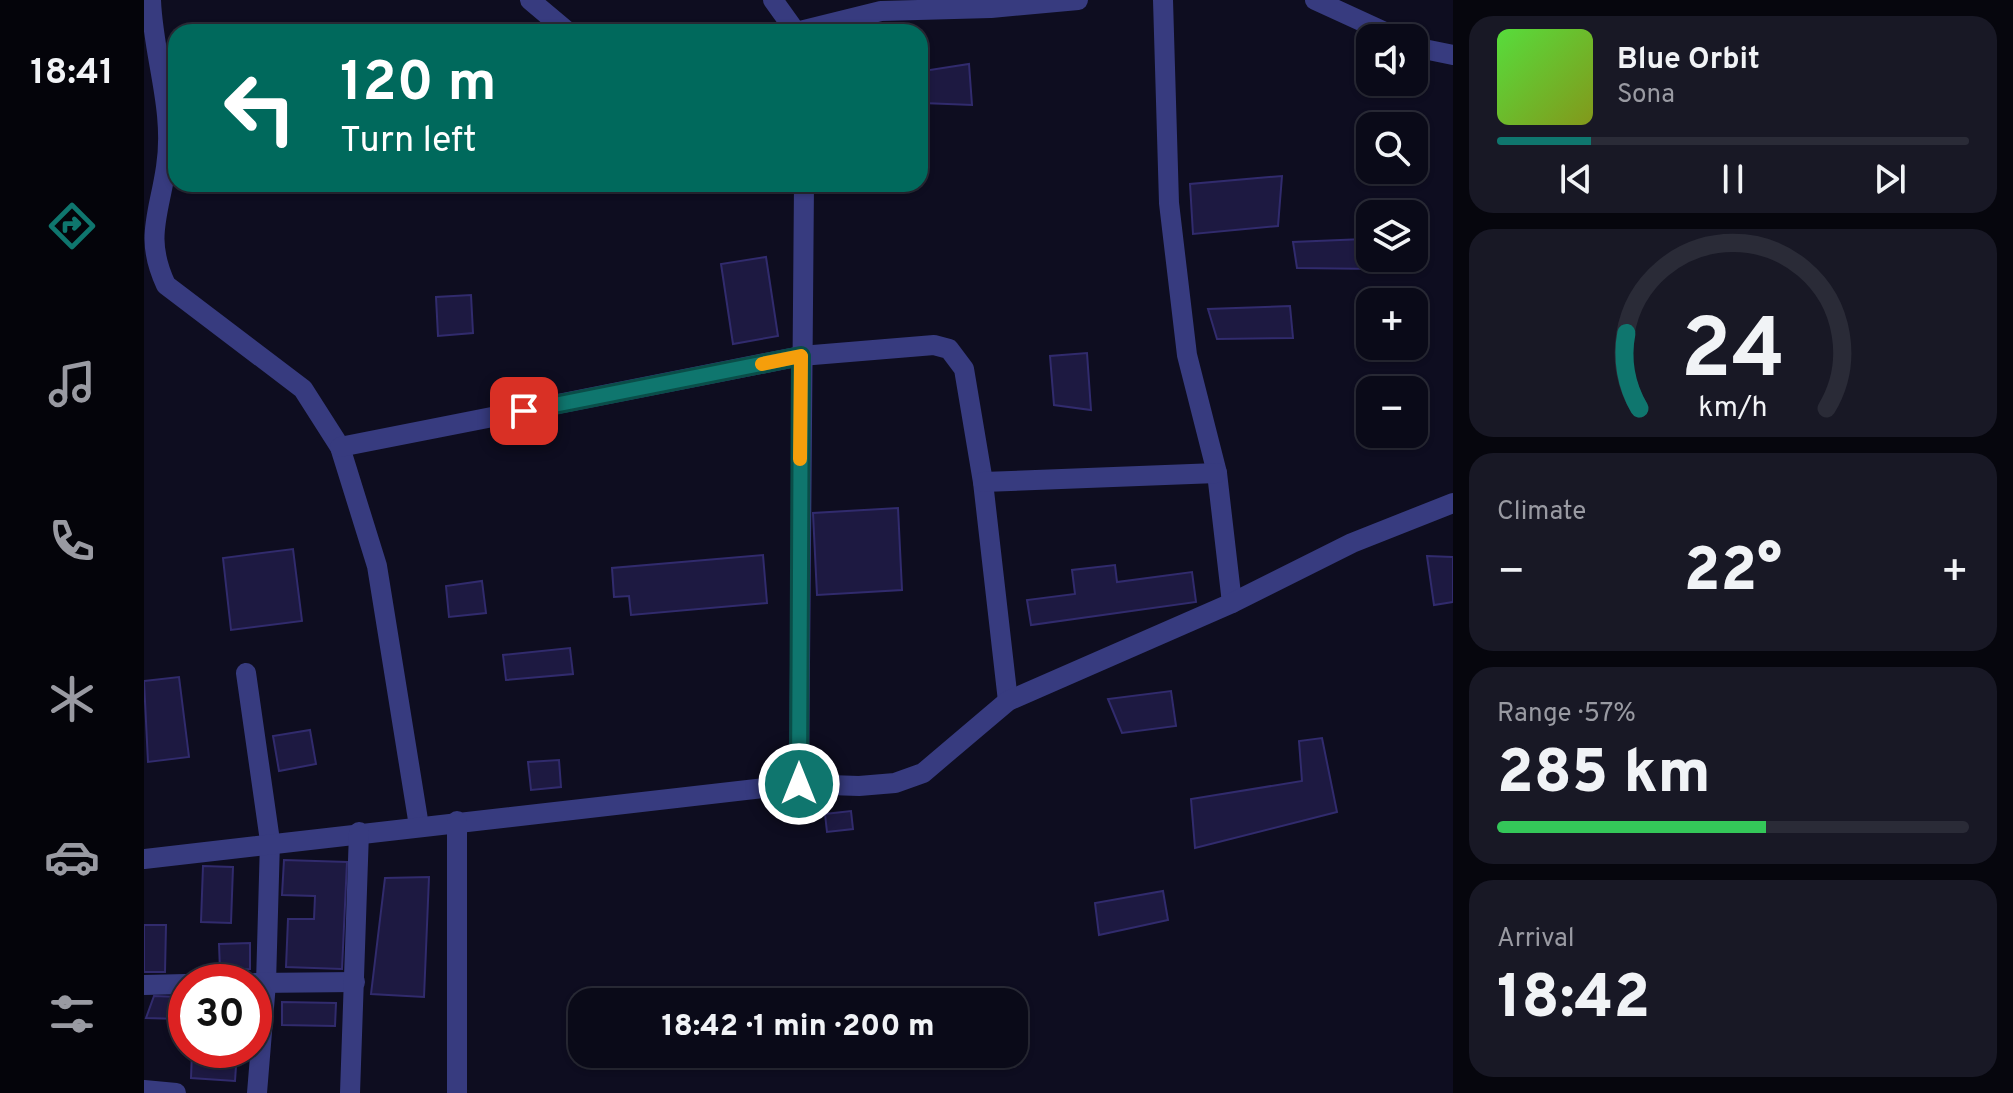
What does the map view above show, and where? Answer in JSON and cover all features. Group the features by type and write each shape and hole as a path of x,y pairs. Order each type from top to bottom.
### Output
{"street":[{"path":"530,0 558,24"},
{"path":"773,0 790,24"},
{"path":"790,0 794,24"},
{"path":"828,24 881,11 991,8 1078,0"},
{"path":"1163,0 1169,203 1187,355 1217,473 1232,603"},
{"path":"1315,0 1350,7 1376,24"},
{"path":"148,4 168,122"},
{"path":"1428,50 1453,55"},
{"path":"168,141 166,168 150,232 151,262 166,285 303,389 340,447 377,566 419,826"},
{"path":"799,784 804,192"},
{"path":"340,447 801,356 934,345 949,349 964,369 983,482 1008,701"},
{"path":"983,482 1217,473"},
{"path":"144,859 270,841 799,784 859,786 895,783 923,773 1008,701 1232,603 1352,543 1453,503"},
{"path":"246,673 270,841 261,964"},
{"path":"457,821 457,1093"},
{"path":"350,1093 359,832"},
{"path":"272,983 355,982"},
{"path":"144,985 168,984"},
{"path":"257,1093 258,1068"},
{"path":"144,1090 176,1093"}],"building":[{"path":"969,64 972,105 928,103 928,70"},
{"path":"1282,176 1278,226 1193,234 1190,184"},
{"path":"1356,239 1356,269 1297,268 1293,242"},
{"path":"766,257 778,336 733,344 721,264"},
{"path":"471,295 473,333 438,336 436,297"},
{"path":"1290,306 1293,338 1217,339 1208,309"},
{"path":"1087,353 1091,410 1054,405 1050,356"},
{"path":"898,508 902,590 817,595 813,513"},
{"path":"293,549 302,621 231,630 223,558"},
{"path":"763,555 767,603 631,615 629,596 614,597 612,568"},
{"path":"1427,556 1453,557 1453,602 1434,605"},
{"path":"1115,565 1117,582 1192,572 1196,602 1031,625 1027,600 1075,594 1072,570"},
{"path":"482,581 486,613 449,617 446,586"},
{"path":"570,648 573,674 506,680 503,655"},
{"path":"179,677 189,757 148,762 144,681"},
{"path":"1171,691 1176,726 1122,733 1108,699"},
{"path":"310,730 316,764 279,771 273,736"},
{"path":"1322,738 1337,812 1195,848 1191,799 1302,781 1299,741"},
{"path":"559,760 561,787 531,790 528,762"},
{"path":"851,811 853,829 827,832 825,814"},
{"path":"284,860 347,862 342,969 286,967 288,919 314,919 315,896 282,895"},
{"path":"203,866 233,867 231,923 201,922"},
{"path":"429,877 424,997 371,994 385,878"},
{"path":"1163,891 1168,920 1099,935 1095,903"},
{"path":"144,925 166,925 165,972 144,972"},
{"path":"250,943 250,964 220,964 219,944"},
{"path":"154,996 168,997 168,1019 146,1018"},
{"path":"282,1002 336,1003 335,1026 282,1025"},
{"path":"191,1068 236,1068 235,1081 191,1078"}],"slow traffic":[{"path":"762,364 801,356 800,459"}],"route":[{"path":"524,411 801,356 799,784"}]}
